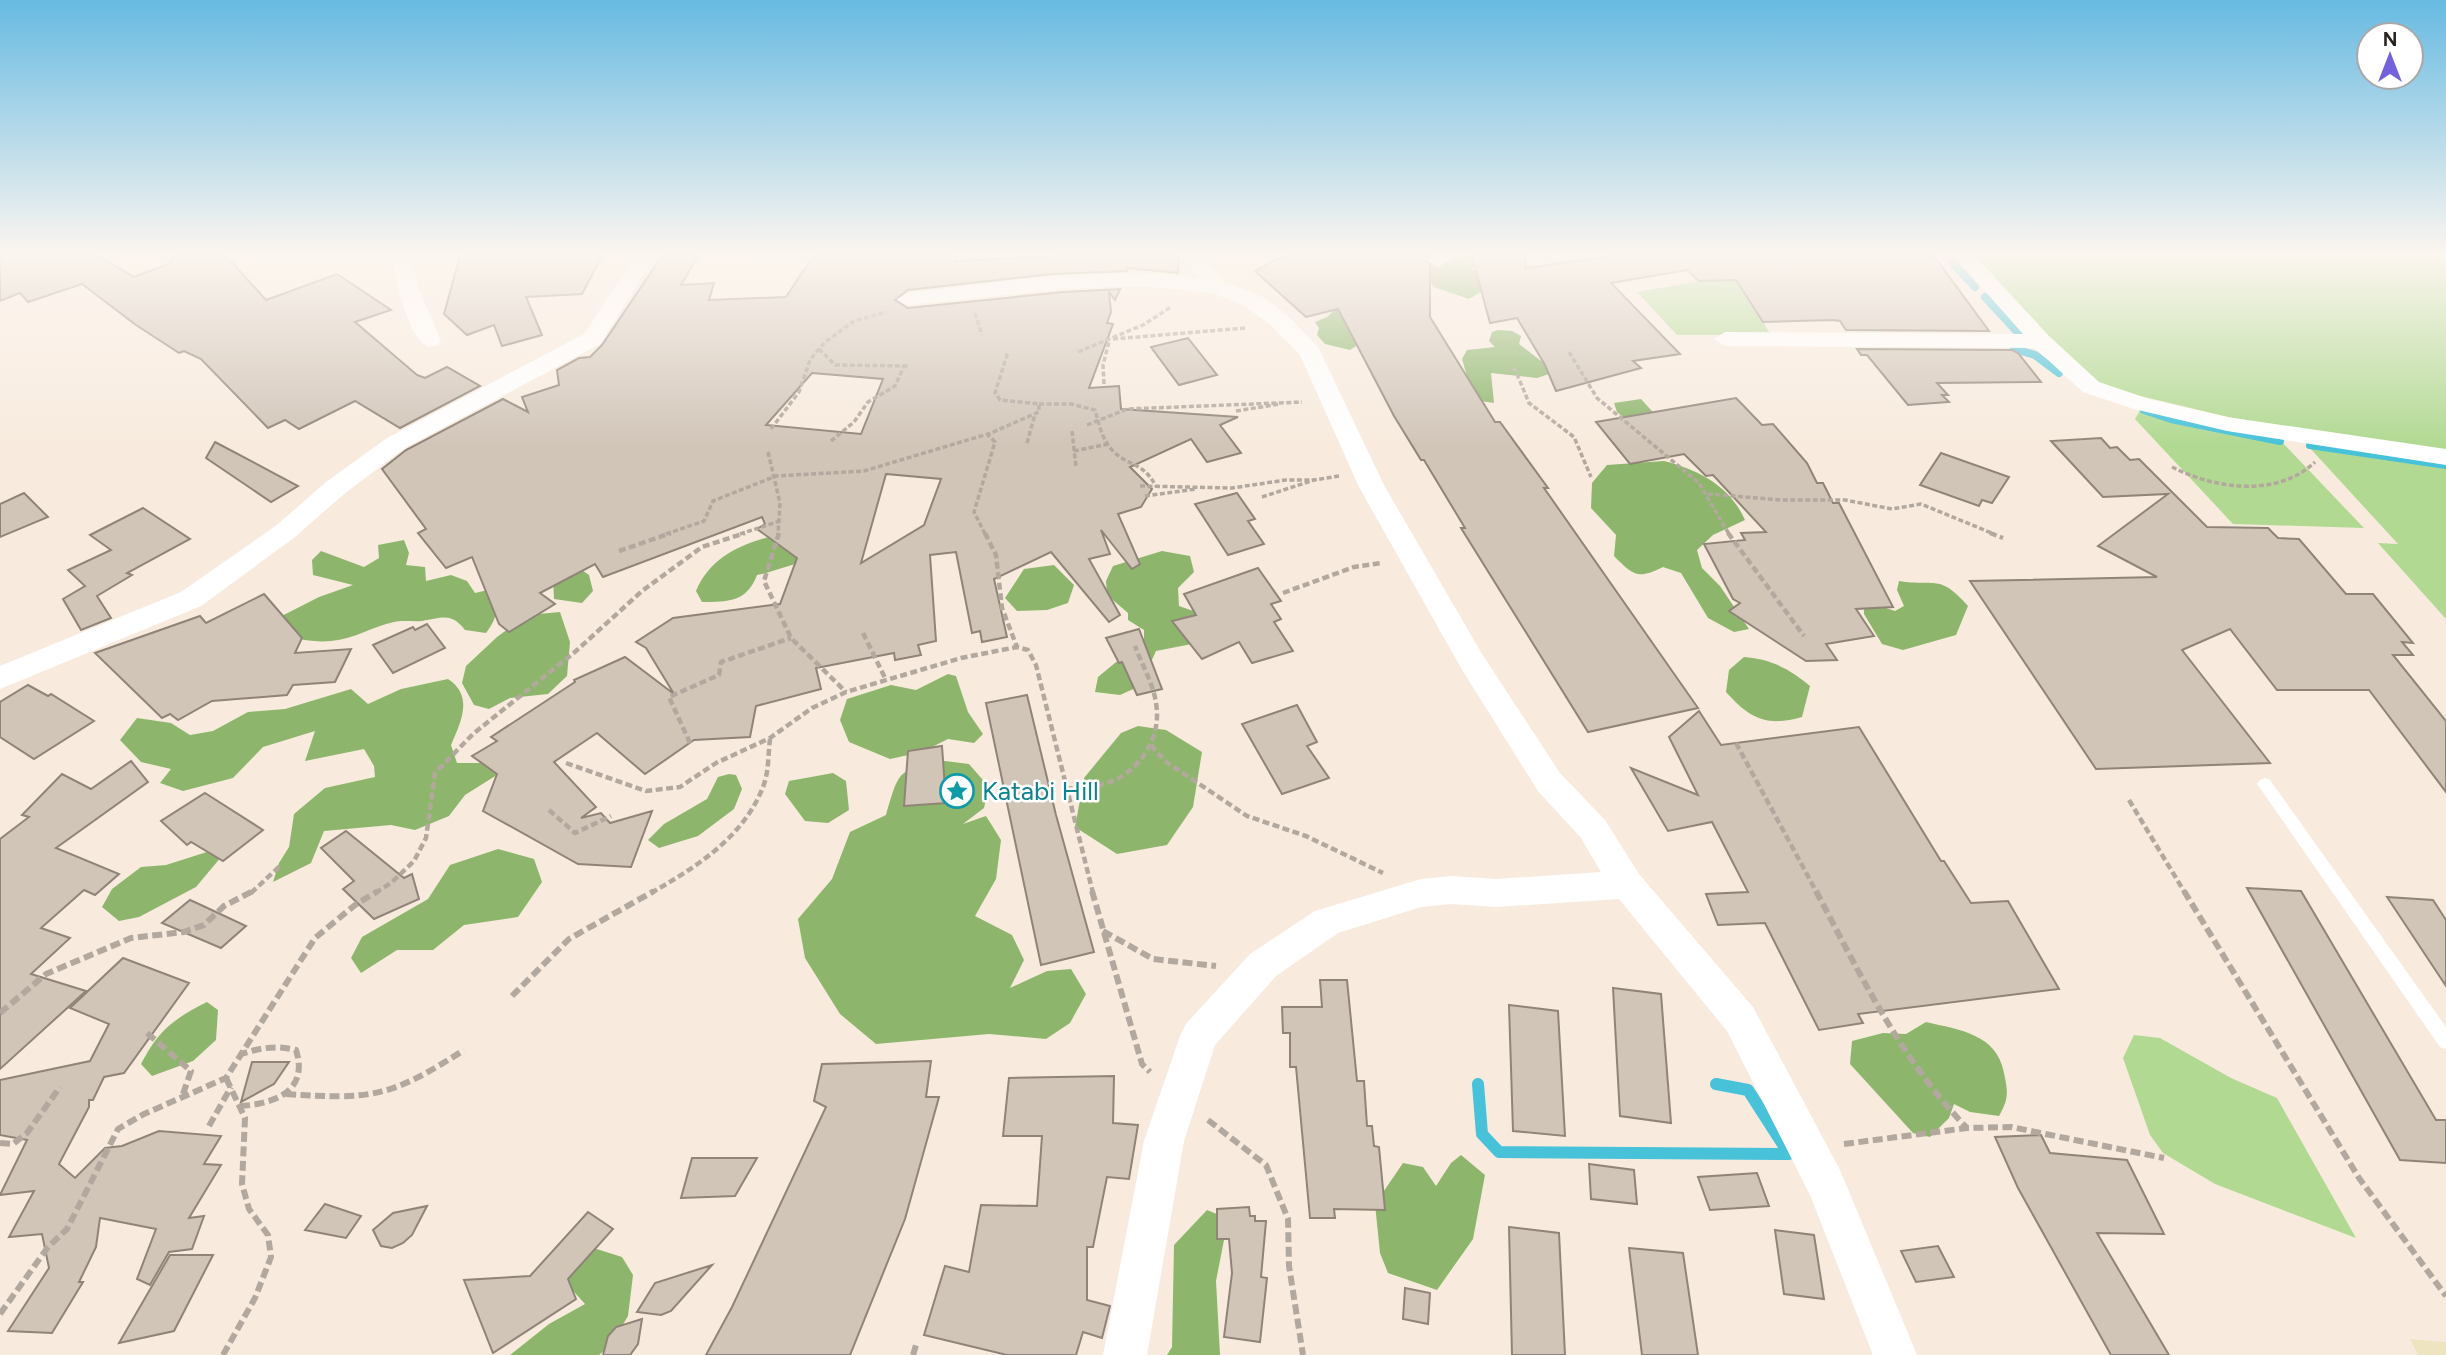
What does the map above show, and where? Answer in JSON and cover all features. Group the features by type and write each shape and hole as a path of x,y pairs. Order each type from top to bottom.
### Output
{"street":[{"path":"421,319 430,340"},
{"path":"0,678 191,599 286,531 335,488 396,443 592,339 605,319"},
{"path":"2021,319 2040,341 2091,387 2141,404 2253,428 2446,457"},
{"path":"1279,320 1310,352 1316,400 1366,475 1471,661 1549,782 1593,829 1627,884 1740,1019 1826,1184 1895,1355"},
{"path":"1725,339 2040,341"},
{"path":"1125,1355 1164,1141 1199,1036 1270,960 1327,921 1421,893 1451,890 1496,893 1627,884"}],"lane":[{"path":"2265,783 2446,1041"}],"path":[{"path":"771,429 799,392 810,360 818,349 854,321 861,319"},
{"path":"1078,352 1143,326 1153,319"},
{"path":"1111,340 1238,329 1279,320"},
{"path":"1104,384 1102,365 1111,340"},
{"path":"818,349 835,365 907,366 895,386 868,401 853,422 831,441"},
{"path":"1008,352 995,393 1000,400 1089,407 1095,410 1108,444 1115,454 1147,468 1156,486"},
{"path":"1569,352 1597,398 1614,415 1679,465 1707,494 1734,543 1804,636"},
{"path":"1514,367 1519,390 1531,407 1572,434 1582,464 1591,477"},
{"path":"1236,411 1316,400"},
{"path":"1087,425 1127,409 1316,400"},
{"path":"620,551 704,521 713,501 776,476 864,471 987,434 1040,412 1039,404"},
{"path":"1027,443 1035,414"},
{"path":"1072,431 1076,467"},
{"path":"987,434 995,442 974,512 996,555 1002,608 1017,647"},
{"path":"1074,451 1108,444"},
{"path":"768,452 776,476 783,520 777,548 764,582 791,638 846,692"},
{"path":"2172,467 2198,480 2224,485 2254,485 2291,479 2307,472 2316,460"},
{"path":"1140,486 1232,488 1286,480 1366,475"},
{"path":"1262,497 1314,480"},
{"path":"1144,496 1205,487"},
{"path":"1707,494 1781,500 1845,500 1881,509 1921,504 2003,538"},
{"path":"0,1314 48,1247 67,1228 118,1129 226,1078 315,938 355,905 391,883 414,861 426,838 435,773 473,734 576,651 642,591 692,557 702,547 783,520"},
{"path":"1283,593 1354,568 1413,559"},
{"path":"863,633 886,680"},
{"path":"690,743 673,712 669,697 719,676 722,662 791,638"},
{"path":"1066,789 1109,783 1134,768 1151,745 1157,720 1157,705 1135,646"},
{"path":"566,762 596,776 646,791 680,787 716,763 770,738 812,708 846,692 961,658 1017,647 1028,650 1036,665 1102,930 1142,1063 1178,1098 1240,1142 1266,1165 1288,1219 1289,1266 1303,1355"},
{"path":"512,996 567,941 675,879 720,846 746,820 763,785 770,738"},
{"path":"1736,743 1888,1025 1938,1098 1967,1128"},
{"path":"1151,745 1165,761 1247,816 1306,836 1421,893"},
{"path":"2129,800 2359,1178 2446,1296"},
{"path":"549,810 575,833 611,816"},
{"path":"0,1013 46,974 131,938 184,932 204,925 224,906 247,897 280,866"},
{"path":"1102,930 1153,958 1166,961 1212,966 1270,960"},
{"path":"147,1033 161,1048 178,1056 191,1071 182,1098"},
{"path":"240,1106 261,1106 286,1094 299,1078 303,1062 296,1050 267,1046 241,1054"},
{"path":"286,1094 337,1097 386,1093 422,1076 464,1049"},
{"path":"223,1355 255,1298 271,1256 268,1235 249,1209 242,1184 245,1118 226,1078"},
{"path":"0,1143 13,1144 27,1133 60,1087"},
{"path":"209,1126 231,1087"},
{"path":"1809,1149 1967,1128 2011,1127 2164,1158"},
{"path":"913,1355 916,1345"}],"green space":[{"path":"1322,319 1347,319 1364,341 1350,350 1325,344 1317,335 1319,328 1315,322"},
{"path":"1662,319 1761,319 1771,335 1677,335"},
{"path":"2028,319 2446,319 2446,451 2241,420 2111,389 2070,365"},
{"path":"1512,331 1521,336 1519,344 1549,367 1552,373 1537,378 1491,373 1494,403 1474,400 1462,359 1467,350 1495,347 1489,341 1492,332"},
{"path":"1641,399 1661,421 1633,425 1617,412 1614,403"},
{"path":"2142,407 2278,438 2364,528 2233,524 2135,419"},
{"path":"2307,442 2446,463 2446,619 2378,543 2398,544"},
{"path":"1664,461 1689,469 1712,481 1739,508 1745,520 1713,535 1697,550 1702,568 1720,586 1749,629 1734,632 1708,618 1681,573 1663,567 1636,574 1614,556 1616,535 1591,508 1592,483 1607,465"},
{"path":"772,536 813,560 757,575 748,591 736,599 702,602 696,591 717,561 748,544"},
{"path":"404,540 409,553 406,565 425,567 426,581 451,575 467,581 475,593 488,590 496,612 486,633 465,630 451,618 441,618 394,622 348,638 313,641 280,633 264,625 319,597 353,585 313,575 312,560 321,551 364,567 379,558 378,545"},
{"path":"1162,551 1190,556 1194,572 1178,588 1179,606 1199,613 1212,640 1156,651 1140,686 1120,695 1095,692 1098,677 1144,639 1144,630 1128,620 1128,613 1107,595 1106,581 1113,566"},
{"path":"569,561 589,575 593,591 582,603 554,599 553,576"},
{"path":"1054,565 1074,585 1068,603 1047,610 1017,611 1005,598 1024,569"},
{"path":"1899,581 1937,583 1958,596 1968,606 1956,635 1903,650 1882,644 1864,614 1864,601 1895,611 1904,606 1897,590"},
{"path":"560,612 570,642 567,676 548,694 510,698 489,709 474,705 462,683 466,666 497,637 527,615"},
{"path":"1744,657 1780,666 1810,686 1802,717 1769,721 1743,709 1726,692 1729,670"},
{"path":"948,674 956,676 968,712 983,734 974,743 948,739 922,752 890,759 849,742 840,720 847,699 891,685 916,690"},
{"path":"448,679 461,693 463,701 461,718 451,745 457,763 504,763 500,773 465,795 449,816 415,830 391,825 324,831 311,863 273,882 279,863 289,847 294,814 325,788 375,777 374,766 364,749 305,761 315,731 263,747 233,778 183,791 160,783 171,769 141,762 120,740 137,718 171,723 190,735 213,731 248,712 285,709 351,689 368,704 401,689"},
{"path":"1138,726 1166,730 1202,752 1193,807 1167,845 1117,854 1075,827 1084,778 1121,733"},
{"path":"945,761 969,764 989,787 984,808 963,824 986,816 1001,840 996,879 975,916 1012,935 1024,960 1010,988 1047,971 1071,969 1086,994 1070,1023 1046,1039 989,1034 876,1044 840,1014 805,958 798,919 832,879 850,832 886,815 894,788 903,774 917,767"},
{"path":"833,773 846,781 849,810 828,823 805,821 785,794 789,781"},
{"path":"736,775 742,789 734,809 698,836 659,848 648,840 664,824 707,799 718,777"},
{"path":"232,844 196,887 139,917 119,921 102,907 112,889 141,867 166,865"},
{"path":"498,849 534,859 542,882 518,917 464,925 433,950 397,950 361,973 351,958 362,937 428,899 450,865"},
{"path":"207,1002 218,1010 216,1040 193,1061 152,1076 141,1064 160,1034 176,1020"},
{"path":"1926,1022 1964,1031 1994,1050 2000,1060 2007,1090 2005,1105 1999,1116 1970,1112 1954,1104 1949,1118 1930,1137 1913,1133 1850,1064 1852,1041 1883,1033 1906,1034"},
{"path":"2134,1035 2160,1038 2231,1078 2277,1098 2356,1238 2215,1184 2163,1153 2150,1135 2123,1058"},
{"path":"1461,1155 1485,1175 1473,1239 1437,1290 1388,1273 1380,1253 1375,1204 1403,1163 1423,1167 1436,1186 1451,1163"},
{"path":"1207,1210 1224,1217 1225,1235 1216,1281 1220,1355 1167,1355 1172,1347 1174,1245"},
{"path":"584,1245 622,1257 633,1275 628,1316 611,1345 599,1355 510,1355 549,1324 585,1304 558,1274"}],"sand":[{"path":"2410,1339 2446,1342 2446,1355 2418,1355"}],"building":[{"path":"128,319 363,319 355,322 417,375 425,378 447,367 480,386 400,428 355,401 299,429 285,420 268,428 201,359 184,351 179,353"},
{"path":"450,319 535,319 542,335 502,346 494,325 467,335"},
{"path":"619,319 1108,319 1107,323 1113,324 1089,388 1119,386 1121,409 1238,417 1220,425 1241,453 1207,462 1191,439 1130,467 1152,489 1141,507 1118,514 1140,564 1132,569 1101,530 1110,554 1089,559 1120,615 1109,622 1051,552 994,579 1007,637 982,642 980,631 972,633 956,552 930,555 936,641 918,645 921,655 895,660 894,653 816,668 821,689 756,706 750,737 694,740 645,774 597,733 554,762 596,807 581,818 601,813 610,823 652,811 631,867 578,864 483,811 497,774 472,756 497,741 491,737 575,682 574,680 625,657 674,694 646,648 636,642 673,618 780,604 797,558 757,529 765,524 762,517 603,577 595,564 540,593 555,604 509,632 499,624 472,557 446,568 418,533 426,529 382,469 406,450 503,399 528,412 522,397 559,385 557,370 579,358 590,357 602,345","holes":["812,373 883,379 861,434 766,425","886,474 941,479 924,525 861,563"]},
{"path":"1343,319 1431,319 1495,422 1500,422 1548,488 1544,488 1698,708 1588,732 1461,528 1465,528 1424,460 1421,460 1394,416"},
{"path":"1489,319 1510,319 1490,323"},
{"path":"1518,319 1646,319 1680,354 1633,361 1641,368 1556,391 1545,365"},
{"path":"1761,319 1980,319 1989,331 1846,330 1840,321 1832,320 1763,322"},
{"path":"1188,338 1217,375 1179,385 1151,347"},
{"path":"1857,349 2012,350 2018,353 2041,382 1937,383 1948,395 1942,395 1949,402 1908,405 1867,355 1861,355"},
{"path":"1736,398 1762,425 1773,424 1807,463 1817,483 1823,483 1833,503 1839,503 1893,607 1856,609 1874,636 1826,644 1837,660 1806,661 1729,611 1740,603 1733,599 1704,544 1745,540 1741,533 1766,532 1713,475 1706,476 1684,454 1630,464 1596,422"},
{"path":"2101,438 2110,448 2117,447 2130,460 2139,459 2207,527 2268,528 2278,538 2299,539 2346,594 2373,594 2413,643 2402,642 2413,655 2393,655 2446,721 2446,792 2369,690 2277,690 2230,629 2182,650 2270,763 2096,769 1970,581 2157,577 2098,546 2168,494 2103,497 2051,441"},
{"path":"215,442 298,486 271,502 206,458"},
{"path":"1941,453 2009,477 1992,503 1982,500 1979,506 1920,485"},
{"path":"24,493 48,517 0,537 0,504"},
{"path":"1237,493 1255,519 1248,521 1264,544 1228,555 1195,504"},
{"path":"143,508 190,539 127,573 132,575 97,596 111,618 81,630 63,599 85,586 68,570 111,550 90,535"},
{"path":"1258,568 1281,601 1271,604 1281,619 1274,622 1293,651 1252,663 1239,642 1202,659 1172,621 1196,615 1184,594"},
{"path":"264,594 302,638 295,653 351,649 335,682 293,685 287,695 212,701 178,720 170,714 162,718 95,653 200,616 206,623"},
{"path":"427,624 445,648 393,673 373,645 413,627 415,630"},
{"path":"1139,629 1162,689 1137,695 1122,662 1119,663 1106,638"},
{"path":"28,685 48,696 51,694 94,721 34,759 0,737 0,702"},
{"path":"1027,695 1056,815 1094,952 1041,965 986,703"},
{"path":"1297,705 1317,742 1307,746 1329,778 1282,794 1242,724"},
{"path":"1699,711 1721,745 1859,727 1941,861 1944,861 1971,903 2008,901 2059,989 1858,1014 1863,1023 1819,1030 1765,923 1718,925 1706,894 1748,892 1712,822 1668,831 1631,768 1698,795 1669,737"},
{"path":"942,746 946,803 904,806 908,751"},
{"path":"131,761 148,782 56,848 119,874 95,895 84,890 41,928 70,938 31,974 86,991 0,1069 0,839 29,817 22,815 62,774 91,789"},
{"path":"205,793 263,830 223,861 191,842 187,845 161,821"},
{"path":"346,831 404,878 412,874 419,899 374,919 343,889 354,881 321,848"},
{"path":"2247,888 2301,891 2436,1120 2446,1120 2446,1163 2400,1160"},
{"path":"2387,897 2433,900 2446,920 2446,986"},
{"path":"190,900 246,926 221,948 162,923"},
{"path":"123,958 189,983 124,1073 104,1077 93,1100 89,1100 89,1107 59,1164 75,1178 105,1148 122,1146 159,1131 221,1136 204,1164 221,1165 189,1218 204,1216 192,1249 169,1252 150,1285 137,1279 156,1229 100,1218 96,1247 79,1282 83,1282 52,1333 8,1331 49,1268 42,1234 9,1237 34,1191 0,1195 27,1140 0,1135 0,1080 90,1061 109,1024 70,1008"},
{"path":"1320,980 1347,980 1357,1081 1364,1081 1367,1126 1372,1126 1374,1146 1379,1147 1385,1210 1334,1209 1335,1218 1310,1218 1296,1067 1290,1067 1290,1033 1283,1033 1282,1007 1322,1007"},
{"path":"1613,988 1661,994 1671,1123 1620,1116"},
{"path":"1509,1005 1558,1011 1565,1136 1513,1131"},
{"path":"931,1061 926,1097 939,1097 905,1219 850,1355 706,1355 732,1307 826,1107 814,1101 822,1064"},
{"path":"252,1062 289,1062 274,1084 241,1102"},
{"path":"1114,1076 1113,1123 1138,1125 1129,1179 1107,1177 1093,1247 1087,1247 1087,1300 1110,1306 1102,1338 1083,1332 1076,1355 1007,1355 924,1335 945,1266 969,1272 981,1205 1037,1206 1042,1136 1003,1136 1009,1078"},
{"path":"2041,1135 2050,1153 2127,1160 2164,1234 2097,1233 2169,1355 2111,1355 2018,1188 1995,1137"},
{"path":"692,1158 757,1158 735,1196 681,1198"},
{"path":"1589,1164 1634,1170 1637,1204 1591,1199"},
{"path":"1757,1173 1769,1206 1710,1210 1698,1177"},
{"path":"325,1204 361,1216 346,1238 305,1230"},
{"path":"427,1206 412,1235 403,1243 392,1248 381,1246 373,1230 393,1213"},
{"path":"1249,1207 1250,1216 1255,1216 1255,1221 1266,1221 1261,1277 1267,1278 1260,1342 1224,1337 1232,1273 1229,1239 1217,1239 1217,1209"},
{"path":"588,1212 613,1229 568,1279 576,1299 493,1353 464,1280 530,1276"},
{"path":"1509,1227 1559,1233 1565,1355 1512,1355"},
{"path":"1775,1230 1814,1235 1824,1299 1784,1294"},
{"path":"1938,1246 1954,1277 1916,1282 1901,1251"},
{"path":"1629,1248 1683,1253 1698,1355 1642,1355"},
{"path":"170,1255 213,1255 174,1331 119,1343"},
{"path":"712,1265 671,1311 661,1315 637,1312 655,1283"},
{"path":"1405,1288 1430,1293 1428,1324 1403,1319"},
{"path":"642,1319 638,1344 630,1355 603,1355 608,1336 616,1327"}],"waterway":[{"path":"2006,319 2021,336"},
{"path":"2014,349 2035,355 2059,373"},
{"path":"2144,410 2171,419 2280,441"},
{"path":"2310,445 2446,465"},
{"path":"1478,1084 1482,1134 1499,1152 1789,1154 1748,1090 1716,1084"}],"place":[{"name":"Katabi Hill","path":"957,791"}]}
